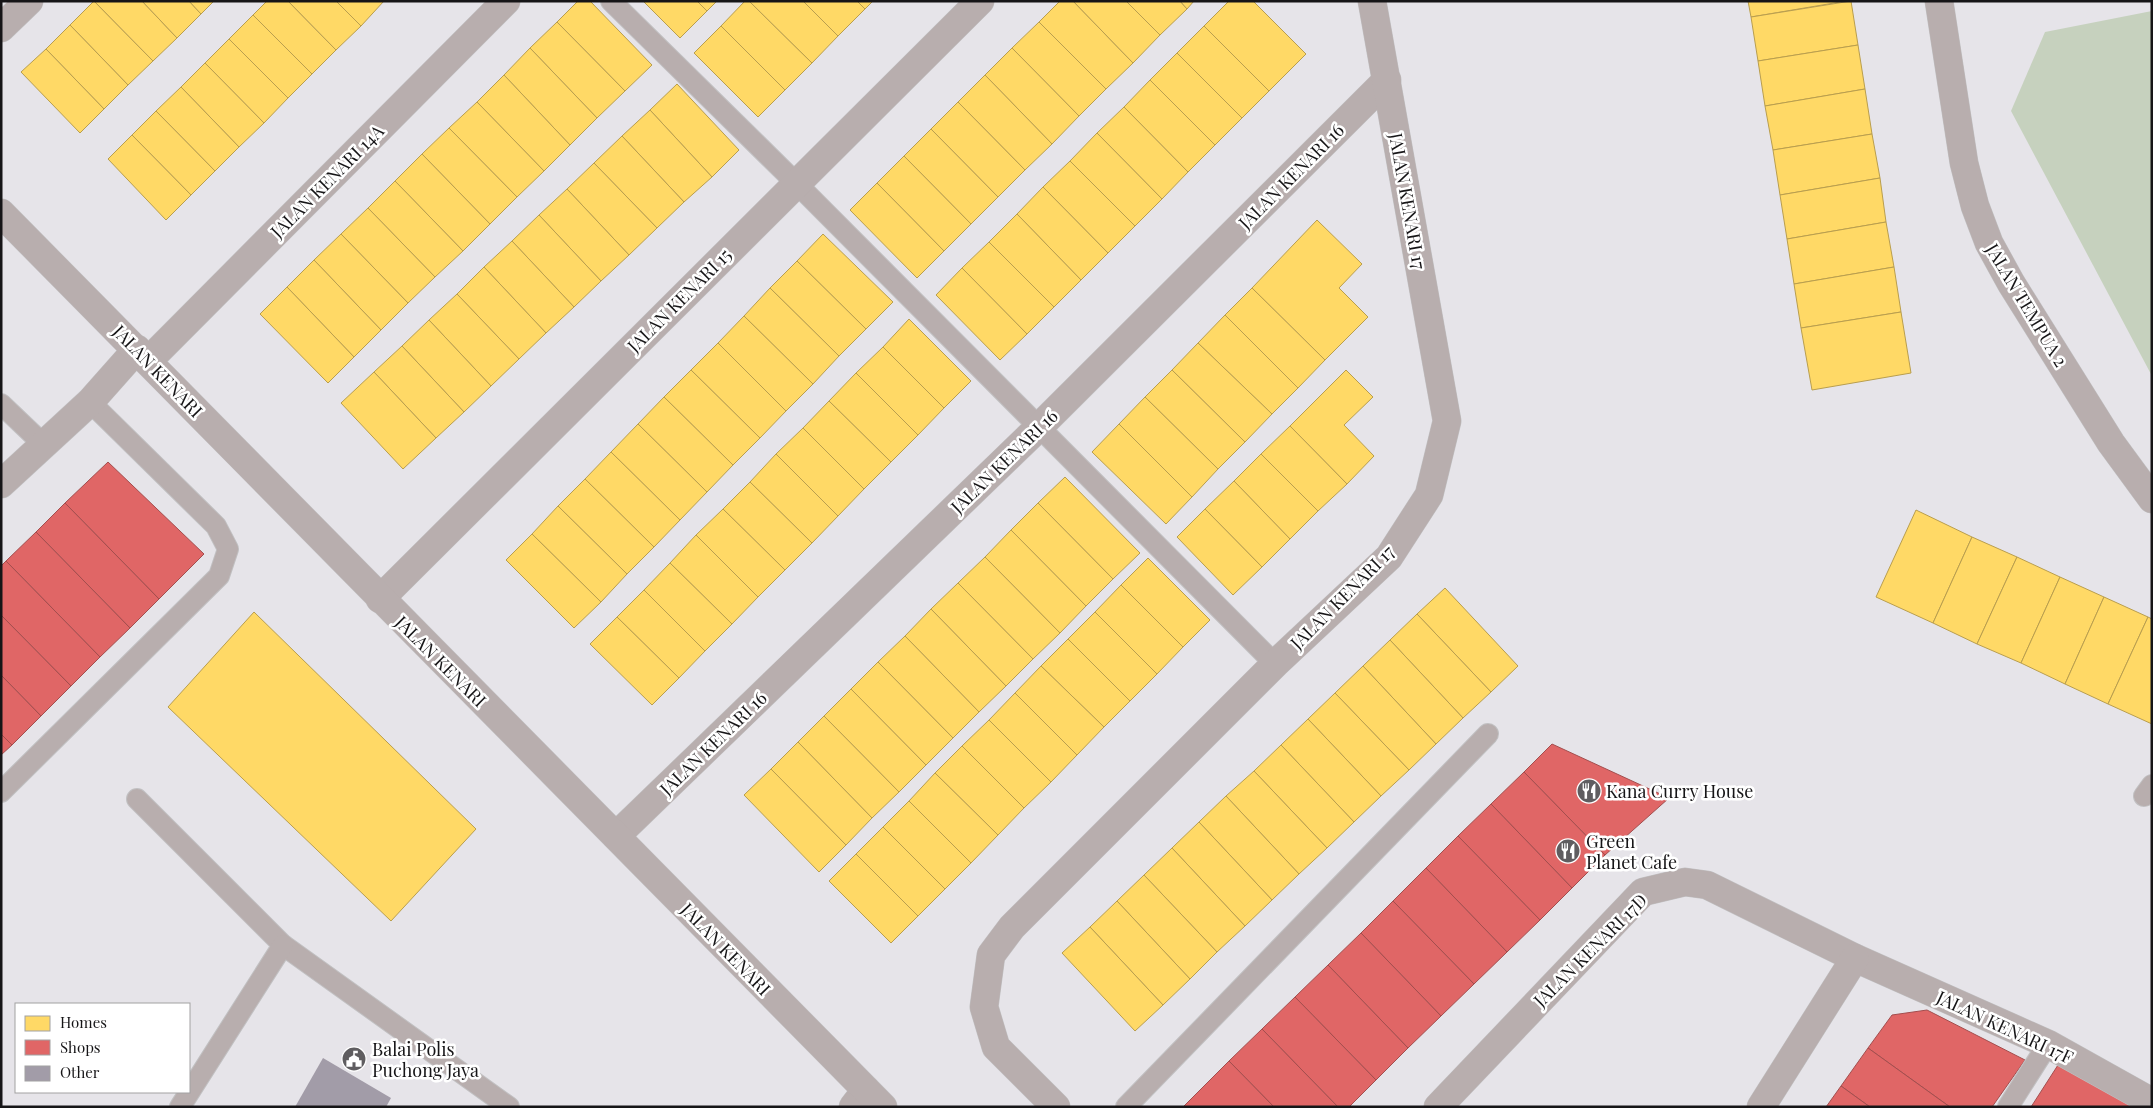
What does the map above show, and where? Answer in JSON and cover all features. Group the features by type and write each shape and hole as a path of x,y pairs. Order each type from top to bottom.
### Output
{"street":[{"path":"1,28 28,1"},
{"name":"JALAN KENARI 14A","path":"1,484 143,355 506,1"},
{"name":"JALAN KENARI 15","path":"380,599 980,1"},
{"name":"JALAN KENARI 17","path":"1056,1107 996,1047 984,1007 991,955 1012,927 1274,664 1389,557 1429,495 1447,422 1372,1"},
{"name":"JALAN TEMPUA 2","path":"1939,1 1964,162 1976,206 1989,243 2011,283 2111,443 2152,499"},
{"name":"JALAN KENARI 16","path":"616,836 1038,428 1387,80"},
{"name":"JALAN KENARI","path":"1,214 143,355 380,599 616,836 867,1101"},
{"name":"JALAN KENARI 17D","path":"1438,1107 1642,892 1685,882 1707,886 1855,958"},
{"path":"1760,1107 1855,958"},
{"name":"JALAN KENARI 17F","path":"1855,958 2048,1044 2152,1102"}],"lane":[{"path":"611,1 796,183 1274,664"},
{"path":"1,792 219,576 228,549 216,526 90,402"},
{"path":"1,404 44,445"},
{"path":"1126,1107 1488,734"},
{"path":"136,799 283,945 509,1107"},
{"path":"190,1091 283,945"},
{"path":"2008,1107 2048,1044"},
{"path":"180,1107 189,1093"}],"green space":[{"path":"2152,11 2152,376 2011,111 2045,32"}],"building: Homes":[{"path":"94,1 153,61 128,85 70,25"},
{"path":"94,1 142,1 177,38 153,61"},
{"path":"142,1 189,1 201,14 177,38"},
{"path":"189,1 214,1 201,14"},
{"path":"267,1 288,1 336,50 312,74 253,15"},
{"path":"288,1 336,1 361,26 336,50"},
{"path":"336,1 384,1 361,26"},
{"path":"578,1 590,1 652,65 625,91 557,22"},
{"path":"643,1 697,1 707,11 680,38"},
{"path":"697,1 717,1 707,11"},
{"path":"745,1 749,1 812,63 785,90 721,26"},
{"path":"749,1 803,1 838,36 812,63"},
{"path":"803,1 857,1 865,9 838,36"},
{"path":"857,1 873,1 865,9"},
{"path":"1060,1 1073,1 1133,63 1106,89 1039,22"},
{"path":"1073,1 1126,1 1160,35 1133,63"},
{"path":"1126,1 1180,1 1187,9 1160,35"},
{"path":"1180,1 1194,1 1187,9"},
{"path":"1229,1 1253,1 1306,54 1269,91 1204,26"},
{"path":"1748,1 1846,1 1751,17"},
{"path":"1851,1 1858,45 1758,61 1751,17"},
{"path":"253,15 312,74 288,98 229,39"},
{"path":"557,22 625,91 597,118 530,48"},
{"path":"1039,22 1106,89 1079,116 1012,48"},
{"path":"70,25 128,85 104,109 46,49"},
{"path":"721,26 785,90 758,117 694,53"},
{"path":"1204,26 1269,91 1242,118 1177,53"},
{"path":"229,39 288,98 264,123 205,63"},
{"path":"1858,45 1865,89 1765,106 1758,61"},
{"path":"530,48 597,118 570,145 504,75"},
{"path":"1012,48 1079,116 1052,144 985,75"},
{"path":"46,49 104,109 80,133 21,72"},
{"path":"1177,53 1242,118 1215,145 1150,80"},
{"path":"205,63 264,123 239,147 181,87"},
{"path":"504,75 570,145 544,171 477,102"},
{"path":"985,75 1052,144 1025,170 958,102"},
{"path":"1150,80 1215,145 1188,172 1124,107"},
{"path":"677,84 739,150 712,177 650,110"},
{"path":"181,87 239,147 215,171 156,111"},
{"path":"1865,89 1872,134 1773,150 1765,106"},
{"path":"477,102 544,171 517,197 449,128"},
{"path":"958,102 1025,170 998,197 931,129"},
{"path":"1124,107 1188,172 1162,199 1097,133"},
{"path":"650,110 712,177 684,202 622,136"},
{"path":"156,111 215,171 191,195 132,135"},
{"path":"449,128 517,197 490,224 422,154"},
{"path":"931,129 998,197 971,224 904,156"},
{"path":"1097,133 1162,199 1135,226 1070,161"},
{"path":"1872,134 1880,178 1780,195 1773,150"},
{"path":"132,135 191,195 166,220 108,159"},
{"path":"622,136 684,202 657,228 594,163"},
{"path":"422,154 490,224 463,251 395,181"},
{"path":"904,156 971,224 944,251 877,183"},
{"path":"1070,161 1135,226 1108,253 1043,187"},
{"path":"594,163 657,228 629,255 567,189"},
{"path":"1880,178 1886,222 1787,239 1780,195"},
{"path":"395,181 463,251 435,277 368,208"},
{"path":"877,183 944,251 917,278 850,210"},
{"path":"1043,187 1108,253 1081,280 1017,214"},
{"path":"567,189 629,255 601,281 539,215"},
{"path":"368,208 435,277 408,303 341,234"},
{"path":"1017,214 1081,280 1054,307 989,242"},
{"path":"539,215 601,281 574,307 512,241"},
{"path":"1317,220 1362,264 1339,288 1368,317 1325,360 1252,288"},
{"path":"1886,222 1894,267 1794,284 1787,239"},
{"path":"341,234 408,303 381,330 314,260"},
{"path":"823,234 893,302 866,329 797,261"},
{"path":"512,241 574,307 546,333 484,267"},
{"path":"989,242 1054,307 1027,334 962,268"},
{"path":"314,260 381,330 354,357 287,287"},
{"path":"797,261 866,329 839,356 770,288"},
{"path":"484,267 546,333 519,359 457,294"},
{"path":"1894,267 1901,312 1801,328 1794,284"},
{"path":"962,268 1027,334 1000,360 936,295"},
{"path":"287,287 354,357 328,383 260,314"},
{"path":"770,288 839,356 813,384 744,316"},
{"path":"1252,288 1325,360 1298,388 1225,315"},
{"path":"457,294 519,359 491,386 429,320"},
{"path":"1901,312 1911,373 1812,390 1801,328"},
{"path":"1225,315 1298,388 1272,414 1198,343"},
{"path":"744,316 813,384 786,411 718,343"},
{"path":"909,319 971,381 944,408 883,347"},
{"path":"429,320 491,386 464,412 402,346"},
{"path":"718,343 786,411 760,438 691,370"},
{"path":"1198,343 1272,414 1245,442 1172,370"},
{"path":"402,346 464,412 436,438 374,372"},
{"path":"883,347 944,408 918,435 856,373"},
{"path":"691,370 760,438 733,465 664,397"},
{"path":"1172,370 1245,442 1218,469 1145,397"},
{"path":"1346,370 1373,397 1344,425 1374,456 1347,484 1290,426"},
{"path":"374,372 436,438 403,469 341,403"},
{"path":"856,373 918,435 891,462 829,401"},
{"path":"664,397 733,465 707,492 638,424"},
{"path":"1145,397 1218,469 1192,497 1119,424"},
{"path":"829,401 891,462 864,489 803,428"},
{"path":"638,424 707,492 680,520 611,452"},
{"path":"1119,424 1192,497 1166,524 1092,452"},
{"path":"1290,426 1347,484 1318,511 1261,454"},
{"path":"803,428 864,489 838,516 776,454"},
{"path":"611,452 680,520 654,547 585,479"},
{"path":"776,454 838,516 812,543 750,482"},
{"path":"1261,454 1318,511 1290,539 1234,481"},
{"path":"1065,477 1140,553 1113,579 1038,503"},
{"path":"585,479 654,547 627,574 558,506"},
{"path":"1234,481 1290,539 1262,567 1205,509"},
{"path":"750,482 812,543 785,570 723,509"},
{"path":"1038,503 1113,579 1086,606 1011,530"},
{"path":"558,506 627,574 601,602 532,534"},
{"path":"723,509 785,570 758,597 696,535"},
{"path":"1205,509 1262,567 1233,595 1177,537"},
{"path":"1916,510 1972,537 1933,623 1876,597"},
{"path":"1011,530 1086,606 1060,633 985,557"},
{"path":"532,534 601,602 574,628 506,560"},
{"path":"696,535 758,597 732,624 670,563"},
{"path":"1972,537 2017,557 1977,644 1933,623"},
{"path":"985,557 1060,633 1033,659 958,583"},
{"path":"2017,557 2060,577 2021,663 1977,644"},
{"path":"1148,558 1210,620 1183,647 1121,585"},
{"path":"670,563 732,624 705,651 644,590"},
{"path":"2060,577 2104,597 2065,684 2021,663"},
{"path":"958,583 1033,659 1006,686 931,609"},
{"path":"1121,585 1183,647 1157,674 1095,612"},
{"path":"1445,588 1518,666 1491,692 1417,614"},
{"path":"644,590 705,651 679,678 617,617"},
{"path":"2104,597 2148,617 2108,704 2065,684"},
{"path":"931,609 1006,686 979,712 905,636"},
{"path":"254,612 476,829 391,921 168,707"},
{"path":"1095,612 1157,674 1130,701 1068,639"},
{"path":"1417,614 1491,692 1463,718 1390,640"},
{"path":"617,617 679,678 652,705 590,644"},
{"path":"2148,617 2152,619 2152,724 2108,704"},
{"path":"905,636 979,712 953,738 878,662"},
{"path":"1068,639 1130,701 1104,727 1041,666"},
{"path":"1390,640 1463,718 1436,744 1363,666"},
{"path":"878,662 953,738 926,765 851,689"},
{"path":"1041,666 1104,727 1077,755 1015,693"},
{"path":"1363,666 1436,744 1409,770 1335,693"},
{"path":"851,689 926,765 899,792 824,716"},
{"path":"1015,693 1077,755 1051,782 989,720"},
{"path":"1335,693 1409,770 1381,796 1308,719"},
{"path":"824,716 899,792 872,818 798,742"},
{"path":"1308,719 1381,796 1354,822 1281,745"},
{"path":"989,720 1051,782 1024,808 962,746"},
{"path":"798,742 872,818 846,845 771,769"},
{"path":"1281,745 1354,822 1327,848 1254,771"},
{"path":"962,746 1024,808 998,835 935,773"},
{"path":"771,769 846,845 819,872 744,795"},
{"path":"1254,771 1327,848 1299,874 1226,796"},
{"path":"935,773 998,835 971,863 909,801"},
{"path":"1226,796 1299,874 1272,900 1199,822"},
{"path":"909,801 971,863 945,889 883,827"},
{"path":"1199,822 1272,900 1245,926 1172,848"},
{"path":"883,827 945,889 918,916 856,854"},
{"path":"1172,848 1245,926 1217,952 1144,875"},
{"path":"856,854 918,916 891,943 829,881"},
{"path":"1144,875 1217,952 1190,979 1117,901"},
{"path":"1117,901 1190,979 1163,1005 1090,927"},
{"path":"1090,927 1163,1005 1135,1031 1062,953"}],"building: Shops":[{"path":"108,462 204,554 159,599 65,503"},
{"path":"65,503 159,599 130,628 36,532"},
{"path":"36,532 130,628 100,657 6,561"},
{"path":"6,561 100,657 71,686 1,615 1,566"},
{"path":"1,615 71,686 41,716 1,675"},
{"path":"1,675 41,716 12,745 1,734"},
{"path":"1,734 12,745 1,755"},
{"path":"1552,744 1669,798 1605,855 1524,772"},
{"path":"1524,772 1605,855 1572,888 1491,804"},
{"path":"1491,804 1572,888 1540,920 1458,836"},
{"path":"1458,836 1540,920 1507,952 1426,868"},
{"path":"1426,868 1507,952 1474,984 1393,901"},
{"path":"1393,901 1474,984 1441,1016 1361,933"},
{"path":"1361,933 1441,1016 1408,1048 1328,965"},
{"path":"1328,965 1408,1048 1376,1080 1295,997"},
{"path":"1295,997 1376,1080 1349,1107 1338,1107 1262,1029"},
{"path":"1927,1010 2025,1060 1992,1107 1950,1107 1868,1048 1892,1015"},
{"path":"1262,1029 1338,1107 1274,1107 1229,1061"},
{"path":"1868,1048 1950,1107 1870,1107 1841,1086"},
{"path":"1229,1061 1274,1107 1183,1107"},
{"path":"2058,1065 2143,1107 2031,1107"},
{"path":"1841,1086 1870,1107 1826,1107"}],"building: Other":[{"path":"323,1058 391,1098 386,1107 295,1107"}],"place":[{"name":"Kana Curry House","path":"1589,791"},
{"name":"Green Planet Cafe","path":"1568,851"},
{"name":"Balai Polis Puchong Jaya","path":"354,1059"}]}
